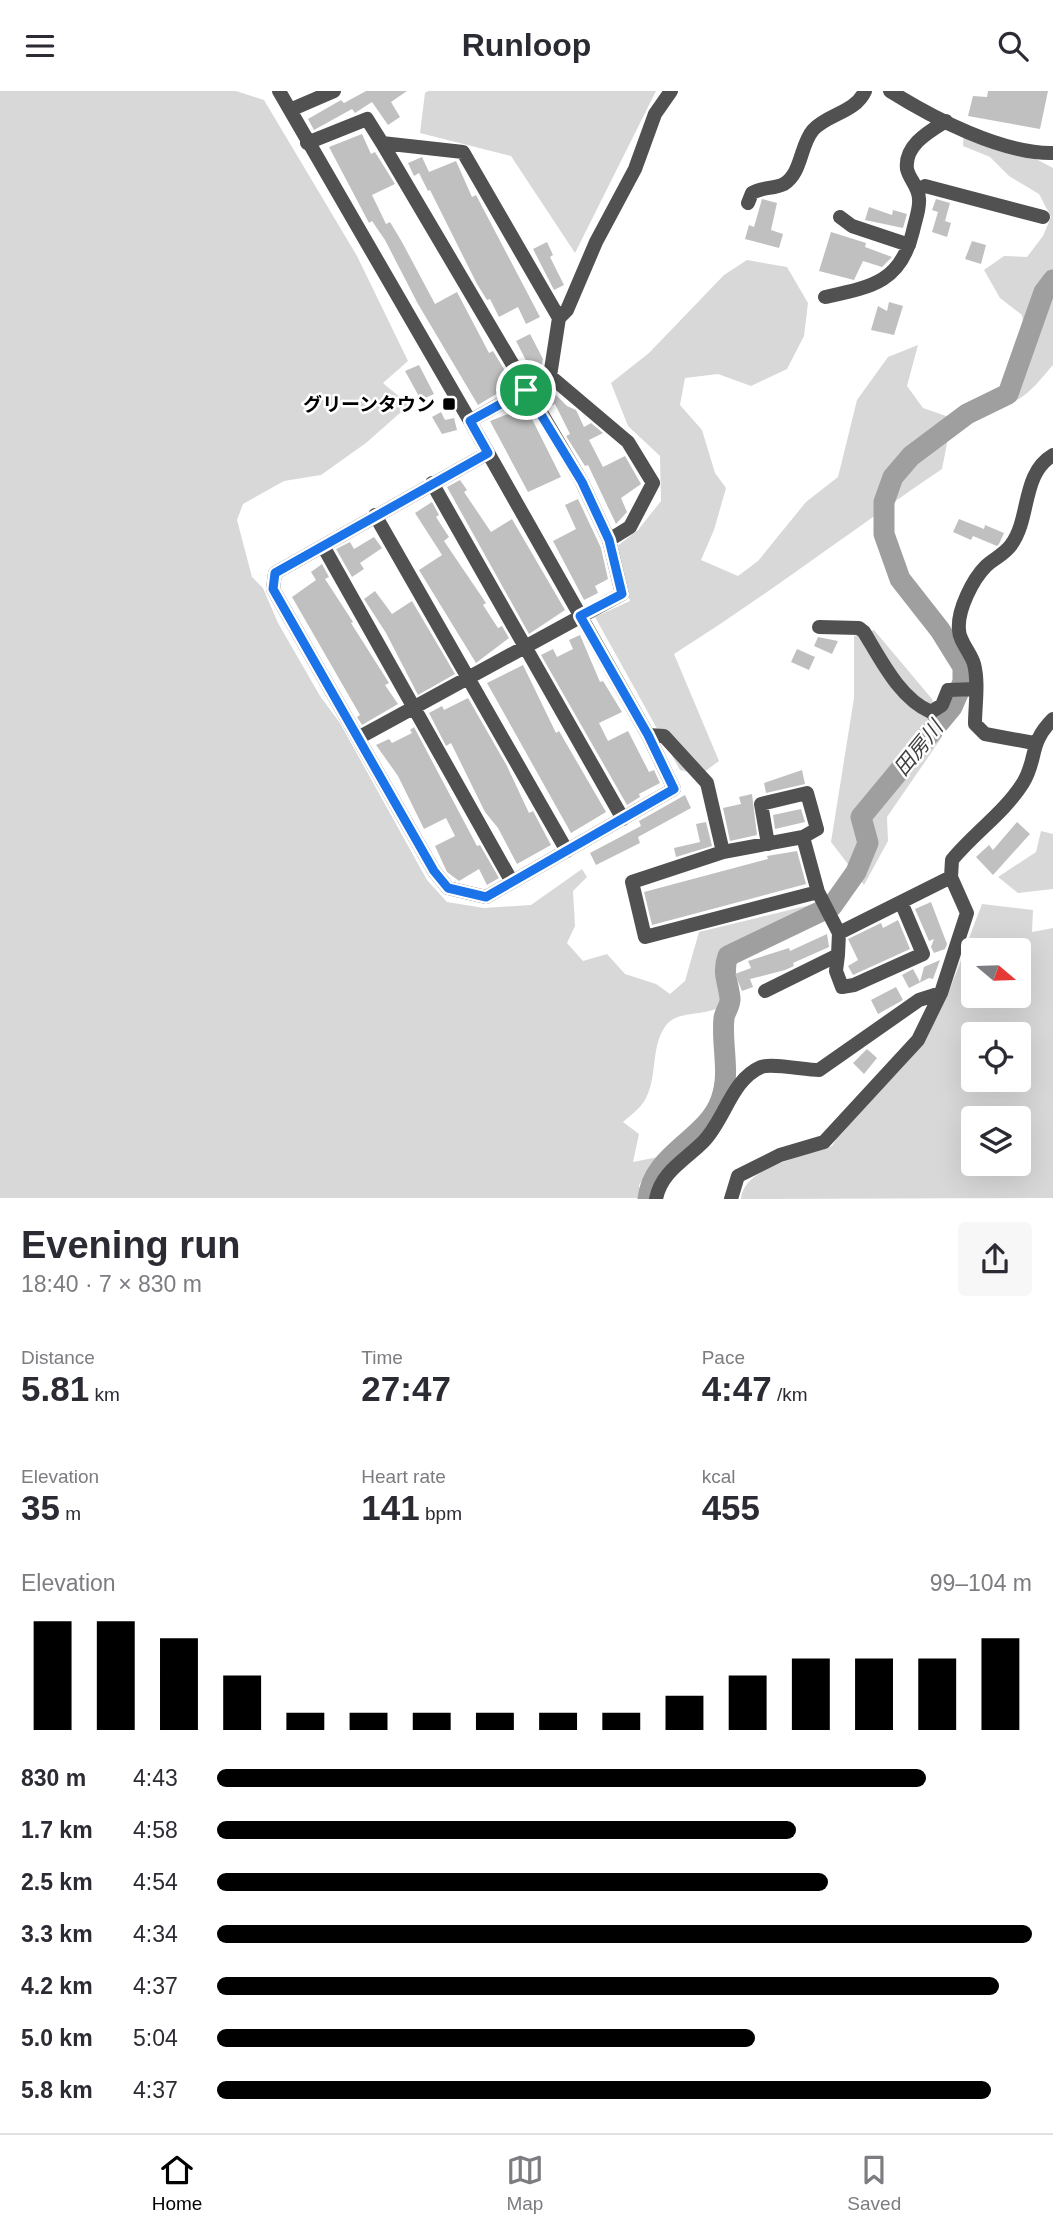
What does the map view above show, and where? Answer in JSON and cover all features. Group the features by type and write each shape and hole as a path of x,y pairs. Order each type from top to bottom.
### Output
{"street":[{"path":"278,91 470,421 648,735 674,789 486,897 448,888 434,871 273,589 275,573 488,453"},
{"path":"290,110 334,91"},
{"path":"550,376 559,319 567,310 596,242 635,169 655,114 671,91"},
{"path":"748,202 752,193 761,188 783,184 793,174 813,130 850,108 865,91"},
{"path":"890,91 946,121 1031,153 1053,153"},
{"path":"307,143 367,119 582,482 609,540 622,594 358,738"},
{"path":"825,297 850,292 896,272 909,245 920,200 907,169 911,151 922,135 946,121"},
{"path":"382,143 463,152 559,319"},
{"path":"918,190 925,186 1043,217"},
{"path":"840,217 852,226 909,245"},
{"path":"470,421 550,376"},
{"path":"550,376 628,442 653,483 630,527 609,540"},
{"path":"1034,743 985,734 975,724 974,664 958,631 962,610 985,567 1011,546 1019,529 1026,496 1043,460 1053,454"},
{"path":"432,483 623,819"},
{"path":"375,515 567,851"},
{"path":"323,546 416,707 512,882"},
{"path":"820,627 859,628 864,632 892,677 921,708 931,712 942,705 948,690 973,689"},
{"path":"732,1199 738,1176 752,1167 824,1142 918,1040 941,993 967,913 951,877 952,860 1006,807 1024,780 1034,743 1053,719"},
{"path":"648,735 664,736 708,783 723,852"},
{"path":"768,844 761,804 807,793 817,829 803,837 768,844 723,852 632,882 645,937 819,895"},
{"path":"803,837 819,895 839,933 836,971 842,987 854,985 923,954 901,902"},
{"path":"839,933 951,877"},
{"path":"765,991 838,955"},
{"path":"656,1199 665,1176 704,1142 741,1082 758,1069 767,1065 819,1070 919,1000 941,993"}],"shaded area":[{"path":"0,91 236,91 264,100 357,256 408,361 383,383 409,405 366,443 321,475 284,481 243,504 237,520 252,577 263,588 278,623 320,696 340,723 427,880 447,902 484,908 531,905 582,869 587,877 573,891 575,926 567,943 583,961 607,954 625,974 656,984 670,994 685,981 699,932 814,904 814,923 728,954 717,965 723,1005 672,1020 662,1032 650,1089 639,1108 623,1122 639,1134 633,1162 658,1157 639,1185 639,1198 0,1198"},
{"path":"656,91 575,253 511,156 420,133 425,93"},
{"path":"964,129 1019,150 1053,168 1053,365 1026,394 1003,406 999,399 1026,343 1022,315 1000,298 984,270 1004,256 1027,257 1043,236 1051,217 1039,194 1009,176 990,157 963,146"},
{"path":"747,260 787,267 808,303 804,336 787,369 751,386 718,374 685,378 680,405 702,430 715,473 726,488 714,530 701,560 738,576 758,561 806,502 838,477 857,400 888,357 918,345 907,386 923,408 952,418 942,469 674,654 719,761 700,775 680,770 595,617 630,601 611,551 638,530 661,501 660,456 628,426 611,383 649,353 724,275"},
{"path":"874,630 932,699 942,737 887,817 888,841 864,885 831,842 854,698 854,636"},
{"path":"1041,831 1053,834 1053,889 1018,893 998,877 1036,852"},
{"path":"982,904 1033,910 1032,932 1053,928 1053,1198 741,1199 744,1188 764,1170 832,1146 853,1118 901,1069 923,1041 941,1009 961,961 961,1008 1031,1008 1031,938 969,938"}],"building":[{"path":"366,91 407,91 391,102 400,117 388,125 372,102 355,113 352,109 314,130 308,119 341,100 344,103"},
{"path":"988,91 1048,91 1040,129 968,116 973,96 987,97"},
{"path":"362,134 371,154 375,152 395,184 372,195 386,224 390,222 435,304 457,292 489,353 493,351 513,384 478,405 418,304 385,240 372,221 369,223 329,147"},
{"path":"422,157 429,172 456,161 472,197 476,195 540,317 526,324 518,307 499,317 490,299 487,300 477,284 430,190 428,191 419,173 414,176 408,163"},
{"path":"762,199 777,203 771,230 783,234 779,248 745,239 749,225 754,227"},
{"path":"936,199 950,203 945,221 951,223 947,237 932,232 938,212 932,210"},
{"path":"869,207 892,215 893,210 907,214 903,228 865,220"},
{"path":"831,232 866,243 865,247 892,257 882,267 863,261 854,280 819,271"},
{"path":"972,241 986,245 981,264 965,259"},
{"path":"547,242 553,255 550,257 564,285 554,290 533,249"},
{"path":"889,302 903,306 894,335 871,330 878,306 887,311"},
{"path":"530,334 543,359 541,370 533,374 516,341"},
{"path":"419,365 434,394 421,400 405,371"},
{"path":"551,390 567,406 576,410 584,427 591,423 603,433 589,440 603,467 625,456 641,484 621,498 627,512 616,524 588,465 585,466 566,436 570,434 555,404 550,406 544,394"},
{"path":"526,407 561,477 528,492 490,421"},
{"path":"441,412 445,420 454,418 457,430 442,434 432,417"},
{"path":"460,480 467,490 464,492 491,532 512,519 565,610 529,634 447,487"},
{"path":"578,499 601,548 608,579 595,586 598,593 584,600 553,541 576,529 565,505"},
{"path":"432,502 439,515 436,517 449,537 444,541 486,603 483,605 498,628 502,626 509,638 476,663 419,570 442,555 415,513"},
{"path":"959,519 984,529 985,525 1004,533 999,544 997,546 973,536 971,540 953,532"},
{"path":"374,537 382,548 360,563 364,569 352,577 336,549 350,542 354,549"},
{"path":"322,564 329,577 325,579 389,683 385,685 398,704 362,725 357,717 360,715 292,597 316,580 311,572"},
{"path":"375,591 392,614 412,601 455,674 418,695 386,633 364,599"},
{"path":"580,635 600,682 603,681 622,712 599,723 608,741 628,731 649,772 654,770 660,783 639,794 640,797 627,805 541,655 553,649 557,657 573,649 569,640"},
{"path":"818,637 838,641 832,654 814,646"},
{"path":"797,649 815,657 809,670 791,662"},
{"path":"523,665 556,733 559,731 606,812 571,833 487,683"},
{"path":"468,698 507,766 529,813 533,811 551,845 517,864 498,828 485,812 451,743 446,746 429,713 442,706 444,710"},
{"path":"414,727 477,846 480,845 499,878 487,885 479,869 459,881 447,872 435,846 455,836 446,818 424,829 398,776 376,745 389,739 392,743 412,733 410,730"},
{"path":"802,770 805,784 766,793 764,783"},
{"path":"752,794 757,835 730,841 723,808 741,804 739,797"},
{"path":"685,795 691,808 638,837 640,843 596,865 590,853 641,826 639,821"},
{"path":"801,809 805,822 775,829 773,815"},
{"path":"706,822 712,846 676,857 674,848 700,842 696,824"},
{"path":"1017,822 1030,834 993,875 976,857 989,845 993,850"},
{"path":"797,851 806,884 652,925 644,892 768,859 767,856"},
{"path":"931,902 947,944 945,949 934,953 931,947 934,939 929,941 915,909"},
{"path":"898,920 910,949 853,975 848,966 858,960 848,939 881,923 883,928"},
{"path":"827,934 829,947 793,963 794,966 785,970 750,979 753,987 742,991 735,974 751,968 748,961 789,948 790,951"},
{"path":"940,960 933,979 929,978 909,988 902,975 913,969 920,982 924,967"},
{"path":"896,987 903,1000 878,1014 871,1000"},
{"path":"867,1049 877,1058 864,1074 853,1063"}],"waterway":[{"name":"田房川","path":"648,1199 652,1183 660,1170 704,1126 721,1100 726,1069 723,1028 730,1001 725,972 728,956 832,906 856,872 868,843 861,817 952,707 963,682 963,667 940,630 900,579 884,534 884,502 893,477 911,456 967,414 1008,394 1044,292 1053,280"}],"place":[{"name":"グリーンタウン","path":"449,404"}],"route":[{"path":"526,390 582,482 609,540 622,594 580,616 648,735 674,789 486,897 448,888 434,871 273,589 275,573 488,453 470,421 526,390"}]}
